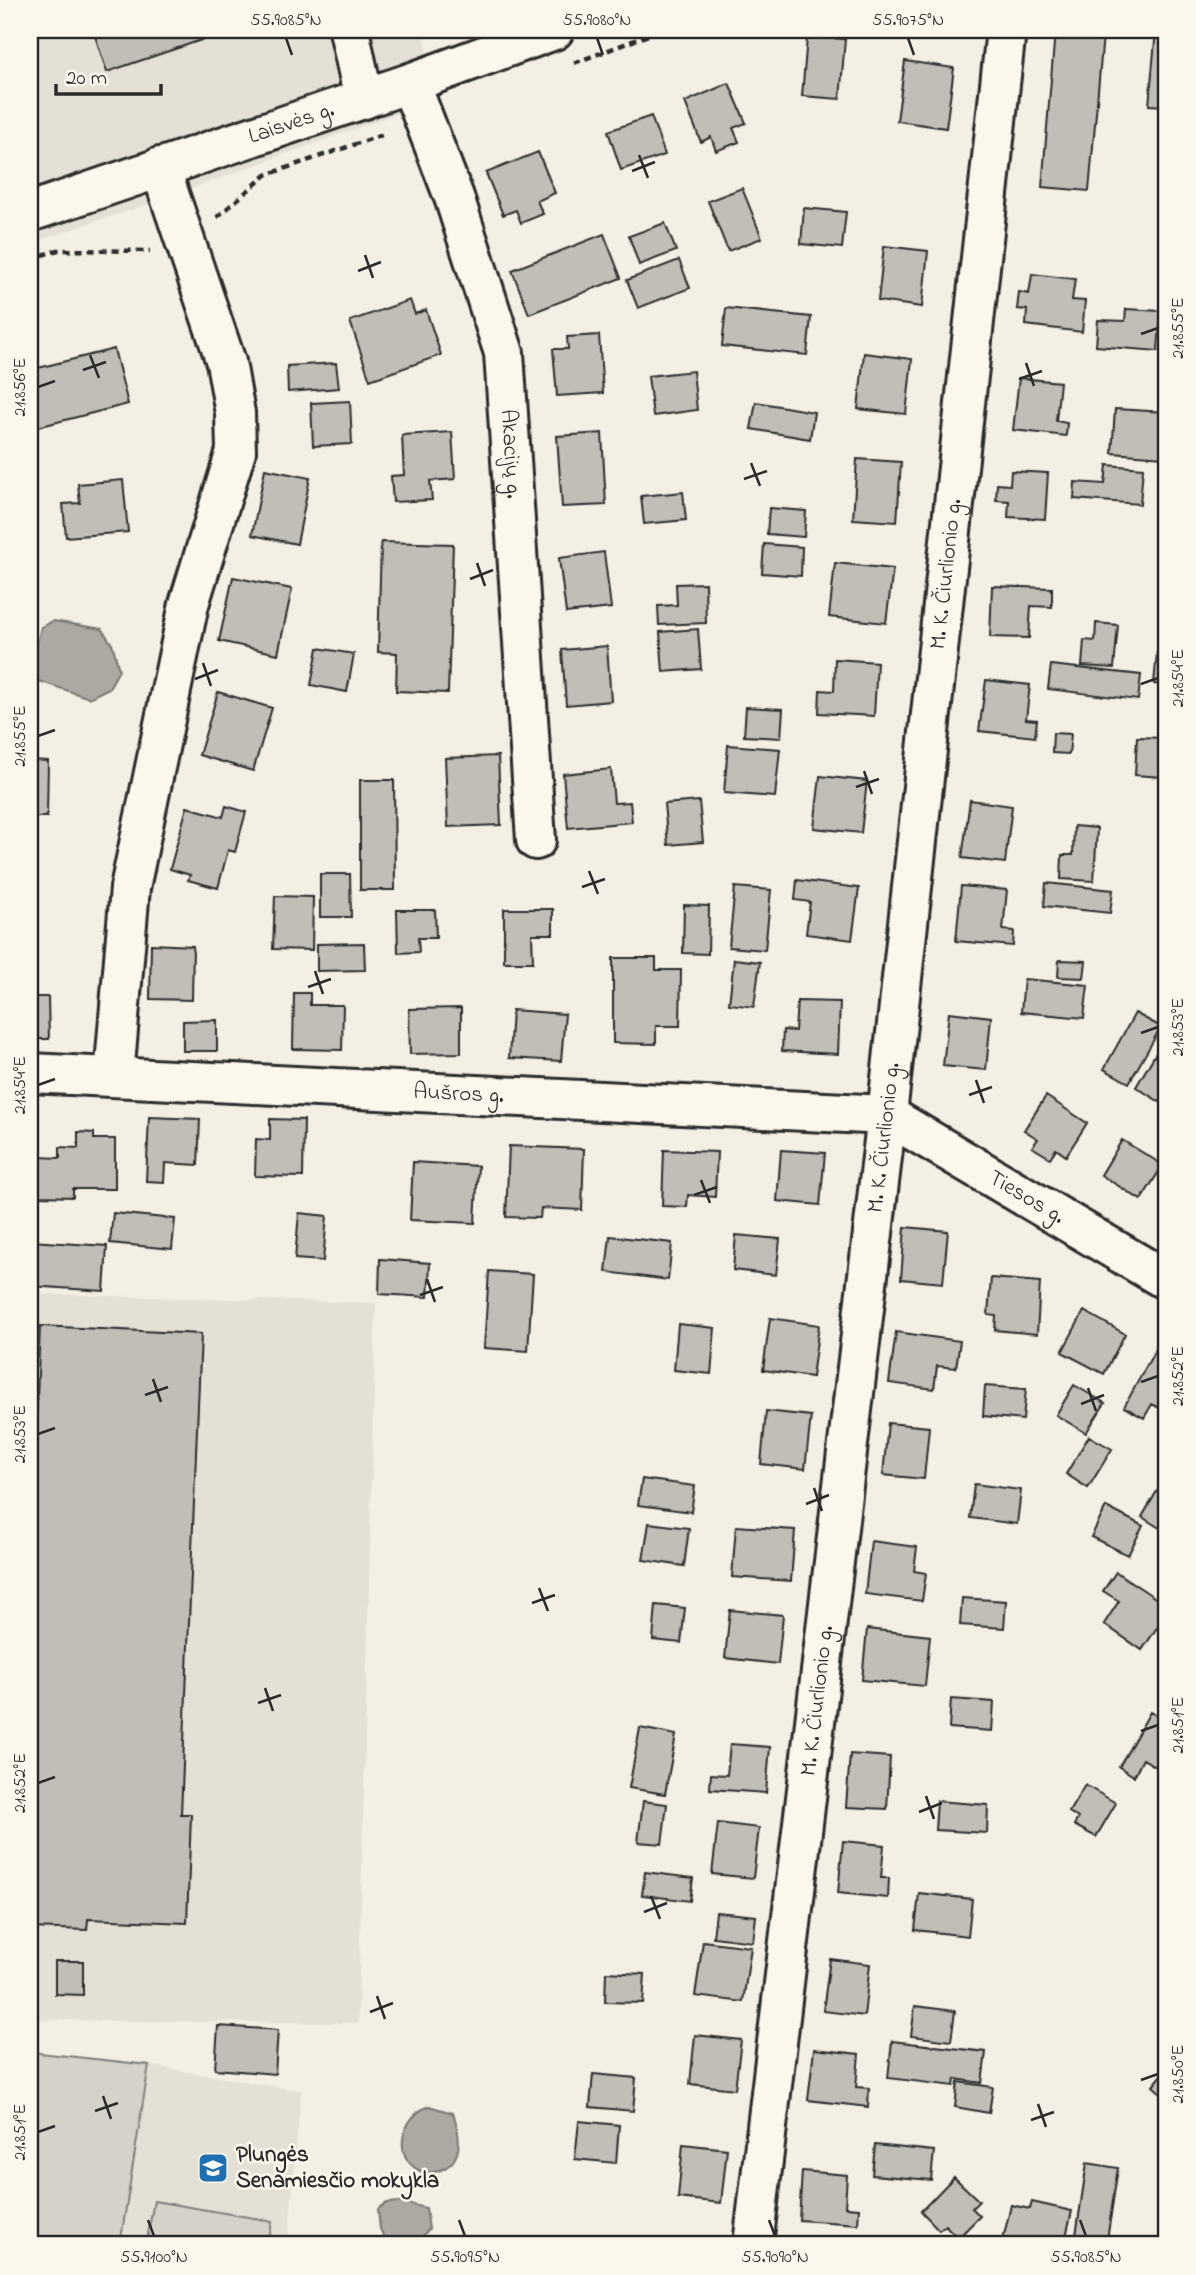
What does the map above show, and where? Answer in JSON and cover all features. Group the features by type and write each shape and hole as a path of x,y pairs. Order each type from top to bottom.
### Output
{"street":[{"path":"349,30 364,99"},
{"name":"Laisvės g.","path":"30,212 364,99 554,30"},
{"name":"M. K. Čiurlionio g.","path":"753,2245 887,1115 1006,30"},
{"name":"Akacijų g.","path":"410,83 454,197 504,353 536,840"},
{"path":"114,1077 130,888 189,604 236,451 235,413 226,362 160,167"},
{"name":"Aušros g.","path":"30,1073 887,1115"},
{"name":"Tiesos g.","path":"887,1115 1166,1280"}],"path":[{"path":"562,68 662,30"},
{"path":"30,259 58,250 155,251 216,218 266,175 424,120"}],"shaded area":[{"path":"30,30 422,30 439,98 149,204 30,243"},
{"path":"53,621 102,629 113,646 119,670 109,688 89,698 33,679 30,672 41,627"},
{"path":"30,1294 376,1303 358,2023 30,2020"},
{"path":"30,2052 149,2065 120,2245 30,2245"},
{"name":"Plungės Senamiesčio mokykla","path":"149,2065 301,2091 288,2245 120,2245"},
{"path":"429,2106 453,2113 459,2137 454,2160 449,2166 436,2172 420,2171 411,2164 405,2156 403,2146 404,2136 412,2118"},
{"path":"154,2201 272,2221 268,2245 146,2245"},
{"path":"401,2202 426,2208 429,2229 415,2245 387,2243 380,2229 378,2209 387,2203"}],"building":[{"path":"93,30 231,30 107,72"},
{"path":"1156,30 1166,30 1166,106 1149,105"},
{"path":"1055,31 1103,35 1089,191 1042,187"},
{"path":"807,37 845,39 840,99 802,96"},
{"path":"905,61 954,68 946,128 897,121"},
{"path":"729,83 746,123 733,128 739,142 716,151 711,137 701,142 685,102"},
{"path":"651,116 665,155 621,170 608,131"},
{"path":"538,152 555,193 537,201 543,214 521,223 516,210 503,215 486,173"},
{"path":"742,188 762,238 728,251 708,201"},
{"path":"804,208 846,212 842,248 801,244"},
{"path":"665,223 676,251 639,265 629,236"},
{"path":"604,234 621,278 529,314 512,270"},
{"path":"884,246 928,251 922,307 878,301"},
{"path":"679,260 690,288 638,308 627,280"},
{"path":"1032,274 1075,279 1072,300 1085,301 1082,332 1026,325 1027,310 1017,309 1019,292 1029,294"},
{"path":"410,300 415,314 426,310 441,355 370,380 350,321"},
{"path":"726,308 811,317 807,355 722,346"},
{"path":"1126,309 1161,311 1158,351 1096,346 1098,320 1125,321"},
{"path":"599,335 603,393 557,396 553,349 568,349 567,337"},
{"path":"114,349 128,404 30,429 30,370"},
{"path":"864,353 912,359 906,414 858,409"},
{"path":"336,363 339,388 288,392 287,366"},
{"path":"693,371 697,410 653,416 648,376"},
{"path":"1019,378 1060,382 1056,421 1067,423 1066,436 1013,430"},
{"path":"350,401 352,444 313,446 311,403"},
{"path":"756,402 814,412 810,439 751,429"},
{"path":"1115,409 1166,412 1164,457 1112,453"},
{"path":"452,432 455,479 430,481 432,500 393,502 391,476 404,475 402,435"},
{"path":"602,433 606,505 562,507 557,436"},
{"path":"857,459 901,462 897,522 853,519"},
{"path":"1107,465 1143,468 1140,504 1074,499 1075,482 1105,484"},
{"path":"265,469 310,478 297,544 252,535"},
{"path":"1011,471 1048,473 1045,519 1008,517 1009,501 996,500 997,484 1010,485"},
{"path":"123,480 128,532 66,537 63,504 80,503 78,484"},
{"path":"683,492 686,520 644,524 641,496"},
{"path":"769,508 806,511 804,537 767,534"},
{"path":"381,542 453,544 448,693 396,691 397,653 378,652"},
{"path":"764,544 802,547 801,576 762,573"},
{"path":"604,552 611,608 566,613 559,558"},
{"path":"835,563 893,569 886,623 829,617"},
{"path":"233,577 292,589 278,654 219,641"},
{"path":"705,583 706,623 659,625 658,606 677,605 676,584"},
{"path":"992,586 1052,588 1052,607 1031,606 1029,638 990,637"},
{"path":"1096,623 1118,625 1114,668 1082,666 1084,640 1095,641"},
{"path":"698,629 701,669 663,672 660,632"},
{"path":"607,646 611,701 566,705 562,650"},
{"path":"318,648 354,654 347,692 311,685"},
{"path":"1157,652 1166,653 1166,686 1154,684"},
{"path":"835,659 877,662 874,716 819,713 820,690 834,691"},
{"path":"1051,665 1141,675 1138,700 1048,689"},
{"path":"986,680 1030,685 1026,719 1037,720 1035,737 979,731"},
{"path":"218,692 272,708 253,771 199,755"},
{"path":"746,707 783,709 781,738 744,736"},
{"path":"1053,733 1071,734 1069,754 1052,753"},
{"path":"1137,737 1166,738 1166,800 1162,799 1163,777 1135,775"},
{"path":"728,745 780,749 775,797 724,793"},
{"path":"498,756 501,825 448,827 445,758"},
{"path":"30,760 48,761 47,817 30,817"},
{"path":"611,769 614,803 630,802 632,822 568,828 563,774"},
{"path":"820,776 867,781 861,833 814,828"},
{"path":"360,780 394,780 395,890 360,890"},
{"path":"970,800 1012,806 1005,863 962,858"},
{"path":"699,801 703,842 668,845 664,804"},
{"path":"226,806 246,812 235,852 228,850 218,888 188,880 190,875 170,869 187,807 223,817"},
{"path":"1074,826 1097,828 1094,881 1061,879 1062,855 1073,855"},
{"path":"320,874 350,874 351,917 320,917"},
{"path":"797,880 859,888 852,940 806,934 810,902 795,900"},
{"path":"1046,883 1113,890 1110,913 1044,906"},
{"path":"30,885 35,885 34,917 30,917"},
{"path":"961,886 1007,890 1003,930 1014,931 1013,946 956,941"},
{"path":"735,887 771,890 765,950 729,947"},
{"path":"275,896 313,897 312,950 273,949"},
{"path":"684,905 709,906 708,954 683,953"},
{"path":"504,909 553,909 553,934 532,934 533,962 504,962"},
{"path":"397,910 435,910 436,938 418,938 419,952 398,953"},
{"path":"364,943 365,970 317,971 317,944"},
{"path":"151,944 193,946 192,1000 150,999"},
{"path":"613,958 656,958 656,970 681,970 680,1026 656,1026 656,1044 613,1043"},
{"path":"734,959 760,962 754,1007 729,1004"},
{"path":"1059,960 1086,961 1084,978 1058,977"},
{"path":"1024,979 1088,985 1084,1018 1021,1012"},
{"path":"294,993 310,993 310,1005 343,1005 342,1050 293,1049"},
{"path":"30,997 48,997 49,1039 30,1039"},
{"path":"797,1001 840,1002 838,1054 782,1051 783,1030 795,1031"},
{"path":"461,1008 461,1053 410,1054 409,1009"},
{"path":"512,1010 565,1014 561,1061 509,1058"},
{"path":"949,1012 991,1017 986,1070 943,1066"},
{"path":"1135,1013 1161,1027 1129,1083 1104,1069"},
{"path":"217,1020 217,1051 183,1051 183,1021"},
{"path":"1160,1046 1166,1050 1166,1092 1160,1102 1136,1087"},
{"path":"1046,1096 1087,1123 1066,1156 1056,1149 1050,1158 1032,1147 1038,1139 1024,1130"},
{"path":"149,1117 200,1119 198,1165 165,1163 164,1182 146,1181"},
{"path":"270,1119 304,1120 303,1177 255,1176 256,1139 270,1140"},
{"path":"78,1132 94,1133 94,1139 115,1139 115,1189 73,1189 73,1197 39,1196 39,1157 60,1158 60,1147 78,1148"},
{"path":"1122,1140 1163,1165 1141,1200 1101,1175"},
{"path":"509,1146 584,1149 582,1210 541,1208 540,1218 506,1217"},
{"path":"664,1150 717,1152 715,1197 688,1195 687,1207 662,1206"},
{"path":"781,1150 825,1153 820,1205 777,1201"},
{"path":"413,1162 478,1166 475,1223 410,1220"},
{"path":"113,1213 175,1219 172,1249 110,1243"},
{"path":"299,1213 327,1216 323,1261 295,1259"},
{"path":"905,1227 948,1231 943,1283 901,1279"},
{"path":"736,1235 780,1239 776,1275 733,1270"},
{"path":"610,1236 672,1243 668,1280 606,1272"},
{"path":"30,1241 107,1246 104,1291 30,1286"},
{"path":"380,1259 430,1263 428,1297 379,1294"},
{"path":"489,1271 533,1274 528,1351 484,1348"},
{"path":"991,1278 1040,1282 1037,1334 995,1330 996,1316 988,1315"},
{"path":"1084,1311 1125,1334 1104,1374 1062,1352"},
{"path":"770,1318 819,1325 812,1377 763,1370"},
{"path":"678,1324 715,1328 711,1374 674,1370"},
{"path":"40,1326 201,1334 181,1814 191,1814 187,1923 88,1919 87,1930 30,1928 30,1493 33,1493"},
{"path":"896,1332 960,1341 956,1368 937,1366 934,1389 889,1383"},
{"path":"1155,1350 1166,1356 1166,1412 1152,1404 1144,1418 1124,1407"},
{"path":"1074,1385 1105,1403 1086,1433 1056,1415"},
{"path":"985,1386 1026,1389 1023,1420 983,1416"},
{"path":"766,1411 811,1416 805,1469 761,1464"},
{"path":"888,1423 929,1427 924,1479 883,1475"},
{"path":"1089,1436 1112,1449 1088,1488 1066,1474"},
{"path":"642,1479 695,1486 691,1512 638,1505"},
{"path":"974,1484 1021,1490 1017,1524 970,1518"},
{"path":"1157,1491 1166,1497 1166,1532 1142,1517"},
{"path":"1106,1507 1143,1526 1128,1555 1091,1537"},
{"path":"649,1523 689,1528 684,1566 643,1560"},
{"path":"736,1526 795,1530 791,1581 732,1577"},
{"path":"871,1541 917,1547 914,1571 926,1573 922,1601 865,1594"},
{"path":"1116,1572 1166,1605 1166,1614 1142,1650 1104,1624 1119,1601 1103,1591"},
{"path":"962,1598 1006,1601 1004,1628 960,1625"},
{"path":"656,1605 685,1608 681,1643 653,1640"},
{"path":"730,1610 783,1615 778,1664 725,1658"},
{"path":"867,1629 930,1636 925,1686 862,1680"},
{"path":"951,1699 994,1702 992,1731 949,1728"},
{"path":"1150,1712 1166,1721 1166,1773 1143,1759 1134,1776 1119,1767"},
{"path":"640,1728 676,1735 665,1794 629,1788"},
{"path":"730,1744 770,1747 766,1793 710,1789 711,1774 727,1775"},
{"path":"850,1754 890,1757 887,1809 846,1807"},
{"path":"1085,1785 1116,1803 1096,1837 1074,1825 1078,1818 1069,1812"},
{"path":"643,1801 667,1804 662,1844 638,1842"},
{"path":"937,1801 988,1805 987,1833 935,1830"},
{"path":"718,1823 759,1828 753,1878 712,1874"},
{"path":"843,1841 884,1845 881,1878 889,1878 888,1898 838,1893"},
{"path":"645,1872 693,1878 690,1901 642,1895"},
{"path":"919,1893 972,1899 968,1936 915,1930"},
{"path":"716,1912 756,1916 753,1942 713,1937"},
{"path":"703,1941 751,1947 743,2002 695,1996"},
{"path":"830,1959 870,1964 864,2016 823,2011"},
{"path":"55,1961 83,1961 83,1995 55,1994"},
{"path":"606,1972 645,1974 643,2003 605,2002"},
{"path":"915,2006 955,2011 951,2041 911,2036"},
{"path":"218,2026 278,2030 275,2074 215,2069"},
{"path":"695,2035 741,2040 735,2089 690,2084"},
{"path":"892,2041 986,2052 982,2083 955,2079 954,2086 888,2078"},
{"path":"814,2049 859,2054 856,2087 869,2088 868,2107 808,2100"},
{"path":"1166,2070 1166,2098 1153,2086"},
{"path":"593,2074 636,2078 633,2111 590,2107"},
{"path":"958,2082 993,2087 989,2113 955,2107"},
{"path":"579,2121 619,2125 616,2163 575,2159"},
{"path":"683,2144 727,2149 721,2203 678,2198"},
{"path":"875,2145 934,2151 931,2180 872,2175"},
{"path":"1087,2163 1118,2168 1107,2240 1076,2235"},
{"path":"802,2171 847,2175 845,2207 859,2208 858,2224 799,2220"},
{"path":"954,2177 979,2201 972,2208 980,2216 958,2238 945,2225 939,2230 921,2211"},
{"path":"1032,2202 1072,2211 1064,2245 1002,2244 1011,2205 1030,2209"}],"place":[{"name":"Plungės Senamiesčio mokykla","path":"213,2168"}]}
